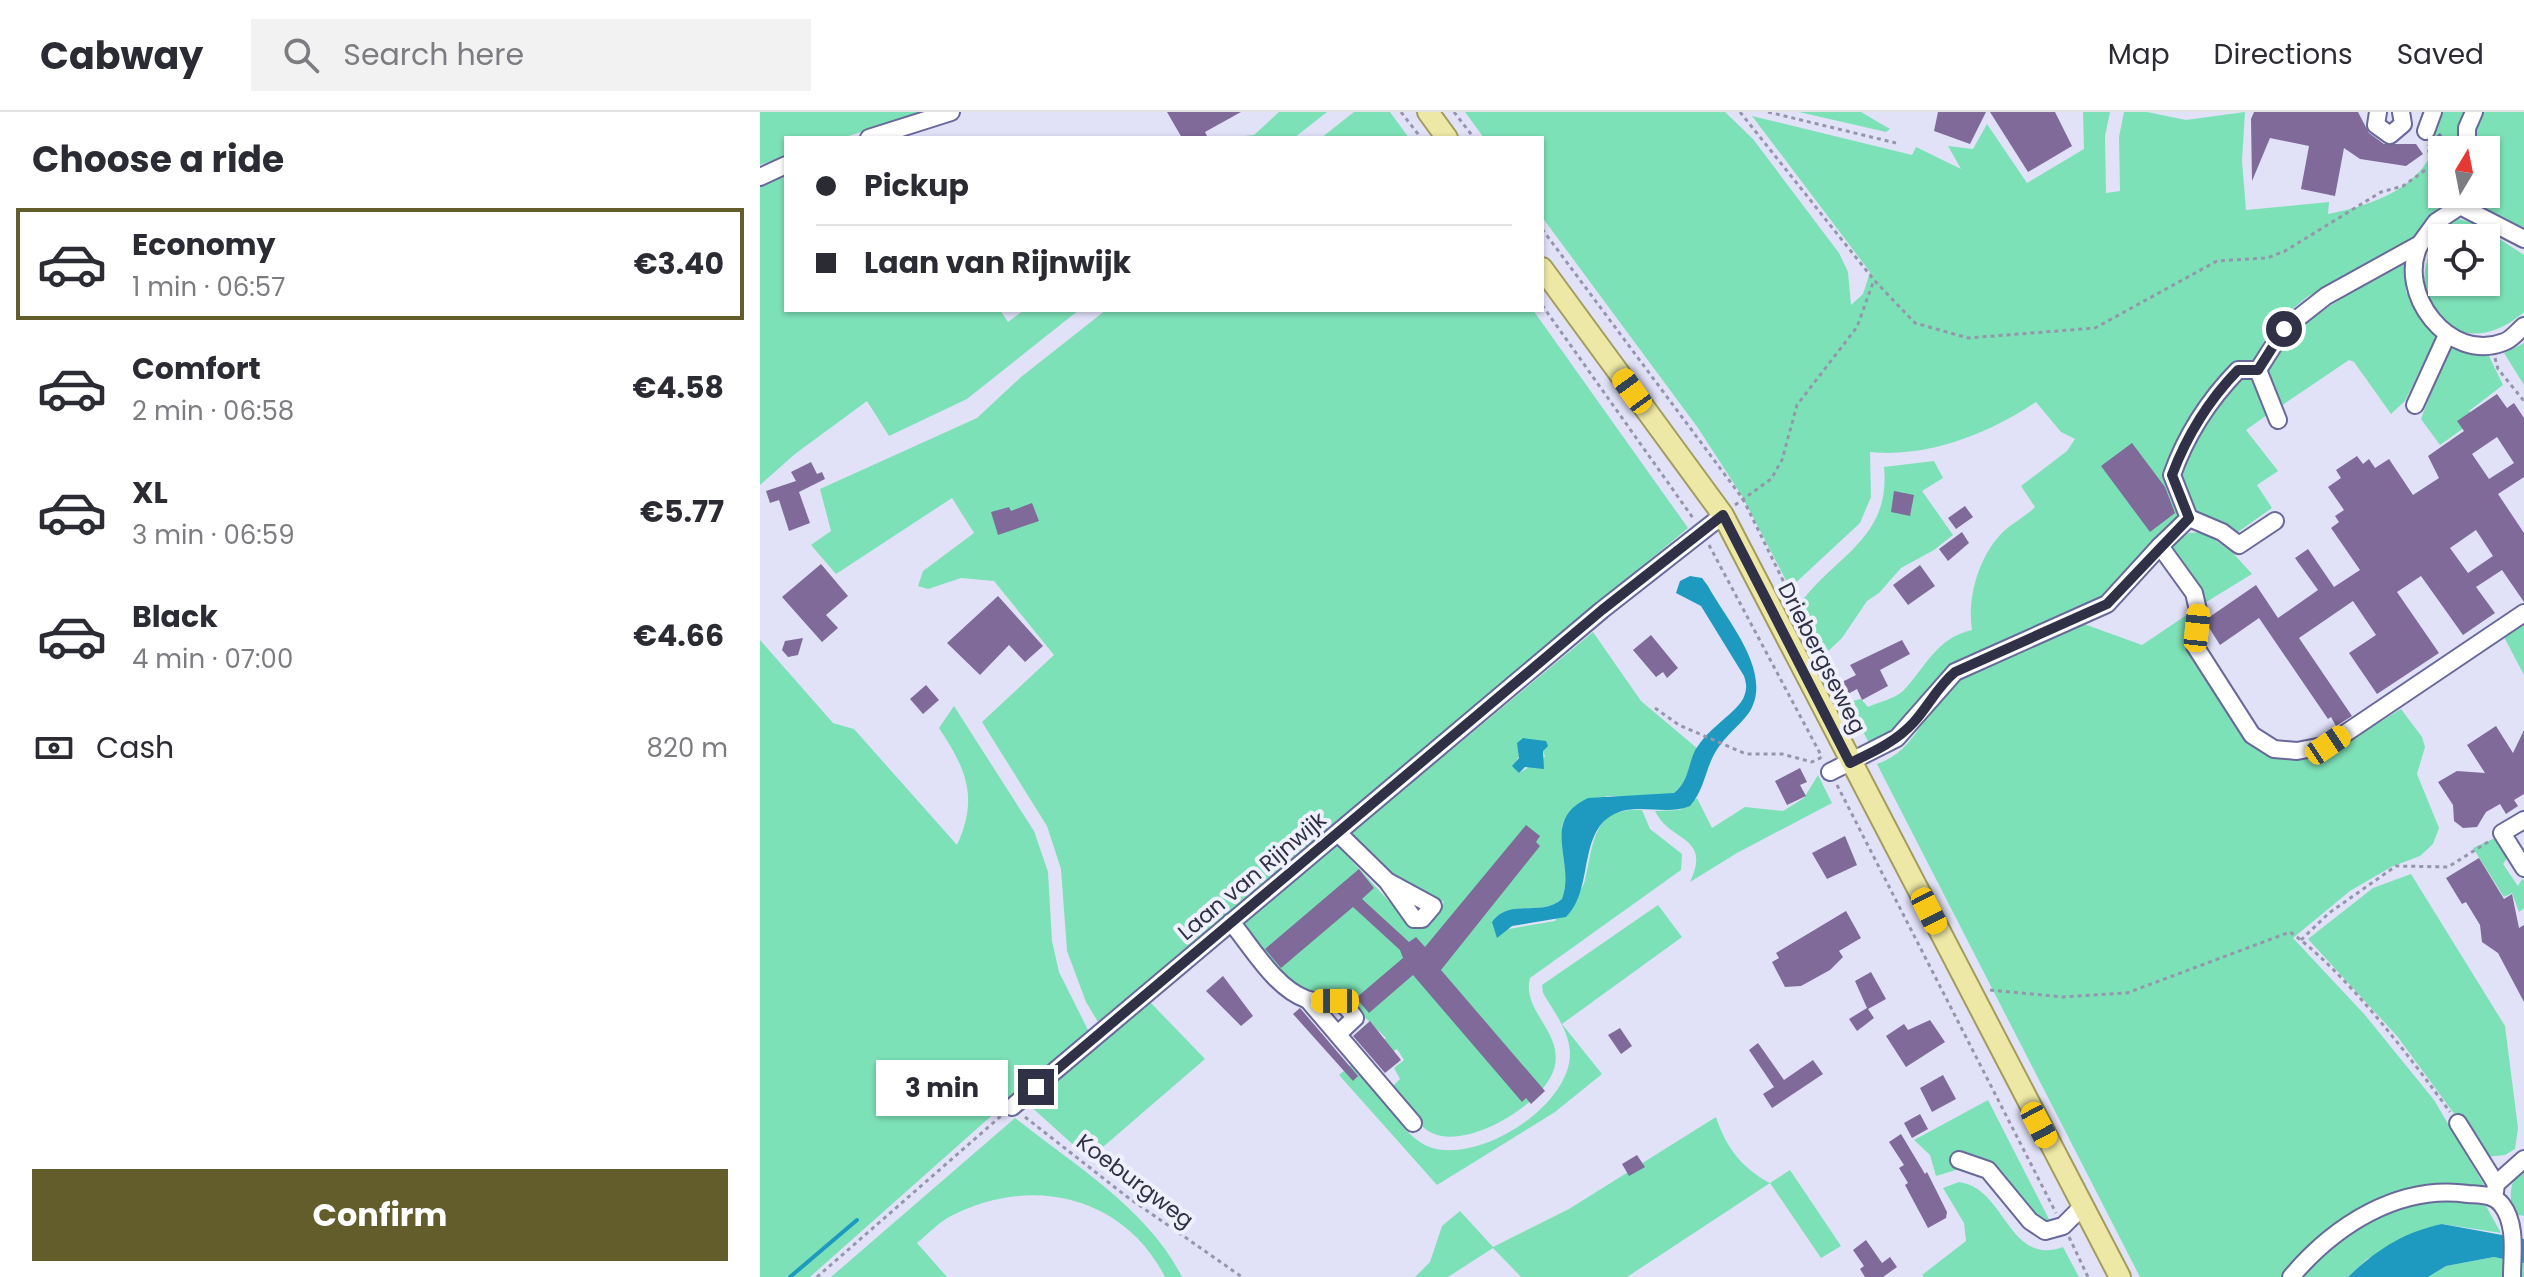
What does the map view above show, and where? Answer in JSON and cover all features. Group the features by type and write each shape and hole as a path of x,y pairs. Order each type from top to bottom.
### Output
{"main road":[{"path":"1428,112 1446,136"},
{"name":"Driebergseweg","path":"1544,271 1723,515 2116,1272"}],"street":[{"path":"875,136 951,112"},
{"path":"2378,112 2376,125 2390,135 2401,129 2404,113"},
{"path":"2426,131 2433,112"},
{"path":"2467,136 2474,112"},
{"path":"760,177 784,166"},
{"path":"2452,208 2436,222 2412,260 2414,289 2447,335 2476,345 2505,342 2524,326"},
{"path":"2474,208 2524,239"},
{"path":"2258,370 2284,329 2326,296 2420,244"},
{"path":"2415,405 2447,335"},
{"path":"2258,370 2238,370 2213,396 2180,454 2172,475 2189,518 2222,532 2239,545 2275,521"},
{"path":"2258,370 2278,420"},
{"name":"Laan van Rijnwijk","path":"1012,1107 1701,530 1723,515"},
{"path":"1826,765 1850,763 1897,738 1955,672 2107,604 2189,518"},
{"path":"2160,546 2194,593 2198,610 2195,646 2252,735 2274,749 2297,751 2328,745 2524,613"},
{"path":"2524,820 2502,833 2524,868"},
{"path":"1338,833 1387,881"},
{"path":"1231,922 1287,988 1308,1000 1413,1123"},
{"path":"1308,1000 1335,1001 1346,1005 1355,1018 1338,1034"},
{"path":"2458,1123 2510,1220 2512,1273"},
{"path":"2291,1277 2314,1249 2363,1217 2416,1193 2495,1191 2524,1159"},
{"path":"1959,1160 1988,1170 2030,1221 2045,1231 2063,1226 2082,1207"}],"path":[{"path":"1401,112 1419,136"},
{"path":"1454,112 1472,136"},
{"path":"1740,112 1874,280 1915,323 1968,338 2095,328 2217,261 2267,258 2285,251 2381,192 2403,186 2431,166 2426,131"},
{"path":"1768,112 1896,143"},
{"path":"1743,499 1771,479 1782,460 1797,405 1857,327 1874,280"},
{"path":"1544,308 1701,530 1826,765 2088,1277"},
{"path":"2489,344 2498,369 2524,401"},
{"path":"1655,708 1679,725 1746,754 1782,754 1826,765"},
{"path":"2301,940 2329,913 2396,866 2448,867 2502,833"},
{"path":"1990,990 2063,997 2127,993 2290,932 2301,940 2422,1073 2458,1123"},
{"path":"817,1277 1012,1107"},
{"name":"Koeburgweg","path":"1012,1107 1126,1196 1242,1277"}],"green space":[{"path":"760,112 926,112 848,136 784,136 784,157 760,165"},
{"path":"1279,112 1327,112 1297,136 1244,136 1254,135"},
{"path":"1354,112 1390,112 1408,136 1324,136"},
{"path":"1465,112 1725,112 1753,139 1839,253 1848,272 1851,305 1863,294 1870,272 1752,116 1912,155 1916,147 1961,169 1948,146 1973,149 1987,124 2027,183 2084,149 2083,112 2110,112 2105,136 2106,193 2120,191 2119,137 2124,112 2147,112 2186,120 2245,112 2242,161 2246,210 2329,202 2328,214 2362,205 2394,192 2420,171 2428,160 2428,208 2438,208 2414,240 2307,297 2264,341 2254,362 2239,364 2223,375 2181,435 2166,464 2164,480 2184,520 2089,607 1945,670 1910,716 1870,745 1848,702 1861,699 1868,707 1895,696 1903,691 1940,646 1972,630 1971,605 1980,567 2004,531 2035,507 2021,486 2067,451 2075,439 2061,432 2036,402 1998,424 1957,441 1914,451 1870,452 1871,497 1860,523 1790,588 1742,496 1698,428 1544,220 1544,136 1483,136"},
{"path":"1799,112 1861,112 1890,129 1886,132"},
{"path":"2422,112 2464,112 2457,127 2458,136 2428,137 2416,133"},
{"path":"2484,112 2524,112 2524,228 2478,208 2500,208 2500,136 2475,136"},
{"path":"784,173 784,312 1001,312 1008,322 1021,312 1076,312 967,399 889,436 867,401 795,454 760,485 760,182"},
{"path":"2457,218 2475,224 2452,224"},
{"path":"2500,239 2524,255 2524,312 2497,329 2472,333 2451,327 2435,313 2426,292 2425,268 2428,260 2428,296 2500,296"},
{"path":"2405,261 2406,292 2437,335 2405,401 2391,414 2354,362 2349,360 2278,408 2266,379 2269,363 2281,346 2322,311"},
{"path":"1103,312 1534,312 1688,528 1098,1022 1086,1002 1067,951 1061,869 1047,826 982,722 1054,655 994,581 961,578 928,589 918,586 923,571 974,533 952,498 836,574 811,545 831,531 820,489 977,418 1021,377"},
{"path":"2524,343 2524,385 2504,353"},
{"path":"2449,346 2489,356 2503,385 2469,411 2475,420 2440,445 2421,419"},
{"path":"2241,376 2253,376 2267,415 2246,430 2278,471 2257,485 2272,508 2235,534 2195,518 2178,478 2198,437"},
{"path":"1934,461 1943,478 1922,491 1953,535 1934,550 1901,568 1879,593 1867,601 1842,638 1824,655 1799,605 1870,529 1879,512 1884,492 1884,467"},
{"path":"2204,532 2233,553 2252,574 2203,604 2167,549 2189,533"},
{"path":"2194,610 2192,654 2249,744 2283,757 2311,758 2346,743 2401,709 2422,737 2425,747 2417,774 2439,828 2433,844 2420,856 2391,867 2350,891 2293,938 2365,1015 2434,1100 2487,1190 2457,1186 2429,1188 2404,1195 2358,1219 2288,1269 2282,1277 2140,1277 1877,764 1902,749 1952,683 1976,668 2084,624 2142,645"},
{"path":"2524,622 2524,675 2504,637"},
{"path":"1593,632 1641,701 1698,749 1689,776 1674,793 1665,797 1607,796 1563,822 1565,880 1562,899 1544,907 1507,911 1492,922 1503,930 1555,921 1583,885 1598,831 1613,815 1642,810 1650,829 1682,854 1681,870 1530,978 1532,1001 1554,1044 1554,1069 1547,1083 1520,1110 1483,1130 1464,1135 1447,1137 1432,1133 1415,1119 1392,1087 1400,1079 1394,1068 1404,1060 1397,1049 1384,1057 1376,1048 1386,1038 1346,999 1350,996 1344,988 1327,993 1311,992 1297,986 1284,977 1240,926 1337,845 1412,926 1431,921 1444,902 1375,865 1349,835","holes":["1528,742 1540,742 1545,757 1519,773 1513,766"]},
{"path":"760,640 833,723 854,729 957,845 967,812 966,784 956,757 939,728 954,706 1034,831 1048,872 1052,941 1059,972 1088,1030 810,1277 760,1277"},
{"path":"1818,775 1832,803 1737,853 1690,882 1696,856 1693,847 1670,829 1655,811 1680,810 1697,798 1712,828 1745,807 1783,811 1804,798"},
{"path":"2495,838 2508,857 2503,864 2518,886 2522,879 2524,881 2524,908 2519,912 2512,893 2504,897 2473,848"},
{"path":"2411,874 2505,1026 2518,1128 2515,1149 2505,1155 2486,1157 2397,1036 2308,939 2373,888"},
{"path":"1658,905 1682,937 1562,1024 1602,1074 1555,1112 1437,1185 1339,1075 1351,1065 1361,1067 1399,1122 1427,1146 1447,1150 1470,1148 1517,1128 1538,1112 1555,1093 1566,1073 1570,1053 1567,1037 1543,993 1542,985"},
{"path":"1150,1002 1205,1059 1089,1159 1028,1104"},
{"path":"1988,1100 2055,1231 1980,1174 1959,1169 1936,1176 1930,1155 1914,1140"},
{"path":"1716,1117 1736,1156 1751,1171 1770,1183 1627,1277 1521,1277 1493,1248 1448,1277 1415,1277 1430,1262 1442,1226 1460,1211 1493,1247 1569,1209"},
{"path":"1015,1118 1130,1209 1150,1230 1182,1277 1165,1277 1147,1249 1125,1227 1100,1211 1072,1200 1042,1196 1012,1197 981,1203 942,1221 917,1243 947,1277 831,1277"},
{"path":"2524,1166 2524,1216 2513,1214 2511,1194 2515,1177"},
{"path":"1790,1170 1841,1246 1821,1258 1770,1183"},
{"path":"1959,1182 1975,1187 2018,1237 2030,1246 2045,1250 2063,1247 2079,1277 1924,1277 1922,1275 1966,1241 1964,1223 1943,1188"},
{"path":"2458,1199 2486,1206 2501,1233 2442,1224 2367,1259 2348,1277 2301,1277 2336,1244 2394,1208 2414,1201"},
{"path":"2494,1257 2524,1263 2524,1277 2428,1277 2446,1266"}],"water":[{"path":"1690,576 1702,578 1745,648 1756,682 1755,698 1748,714 1716,751 1699,793 1690,806 1673,810 1630,809 1607,818 1592,843 1581,890 1566,917 1512,926 1497,938 1492,922 1499,915 1516,909 1544,907 1562,899 1565,871 1562,830 1565,818 1573,807 1588,798 1674,793 1685,780 1698,746 1743,699 1746,688 1744,676 1701,606 1676,593 1680,581"},
{"path":"1523,738 1546,741 1544,769 1525,767 1519,773 1512,766 1519,758 1517,743"},
{"path":"2442,1224 2524,1239 2524,1263 2494,1257 2446,1266 2428,1277 2348,1277 2391,1243"}],"building":[{"path":"1167,112 1241,112 1205,132 1207,136 1181,136"},
{"path":"1938,112 1986,112 1970,144 1934,131"},
{"path":"1990,112 2055,112 2072,146 2028,172"},
{"path":"2254,112 2358,112 2369,133 2384,144 2416,144 2423,154 2406,166 2360,159 2344,148 2335,196 2301,189 2309,146 2270,138 2252,181 2251,119"},
{"path":"2497,394 2507,408 2514,403 2524,418 2524,477 2498,494 2524,533 2524,602 2502,570 2476,587 2495,613 2463,635 2421,576 2397,592 2439,653 2377,694 2349,653 2376,635 2353,601 2299,638 2352,716 2336,726 2331,717 2328,719 2259,618 2220,645 2208,626 2208,618 2256,585 2278,618 2318,590 2295,558 2308,549 2334,587 2360,570 2331,528 2339,522 2335,516 2344,510 2328,487 2341,478 2336,470 2357,456 2363,464 2369,459 2375,468 2389,459 2413,495 2439,478 2428,456 2464,431 2457,421","holes":["2497,437 2514,463 2489,479 2472,454","2476,530 2493,556 2468,573 2450,548"]},
{"path":"2132,443 2165,487 2175,513 2150,532 2101,466"},
{"path":"811,462 817,474 822,472 825,479 799,492 810,523 789,531 779,500 770,503 766,491 796,481 791,472"},
{"path":"1894,491 1914,495 1910,516 1891,512"},
{"path":"1032,503 1039,521 998,535 991,512 1009,507 1011,511"},
{"path":"1965,506 1973,517 1956,529 1948,518"},
{"path":"1962,532 1969,543 1948,561 1939,549"},
{"path":"821,564 848,596 826,615 838,628 822,642 782,597"},
{"path":"1920,565 1935,586 1908,605 1893,585"},
{"path":"998,596 1043,646 1025,662 1009,645 980,675 947,643"},
{"path":"1651,635 1678,668 1667,678 1663,672 1656,677 1633,650"},
{"path":"803,638 798,655 788,657 782,650 785,641"},
{"path":"1902,640 1910,654 1880,670 1888,686 1862,700 1857,689 1844,696 1838,684 1856,675 1850,665"},
{"path":"926,685 939,700 923,714 910,699"},
{"path":"2496,726 2513,753 2524,730 2524,794 2514,800 2518,806 2506,814 2500,804 2486,812 2477,827 2463,828 2454,821 2453,805 2438,782 2457,771 2485,773 2467,745"},
{"path":"1800,768 1807,782 1800,785 1806,796 1787,805 1775,781"},
{"path":"1526,825 1540,836 1536,842 1540,846 1441,970 1545,1091 1531,1104 1526,1098 1522,1102 1413,975 1369,1013 1356,998 1403,958 1400,950 1353,907 1281,968 1265,949 1359,869 1374,888 1362,899 1409,942 1416,937 1425,947"},
{"path":"1845,836 1857,865 1827,879 1812,853"},
{"path":"2479,858 2504,899 2512,894 2519,928 2524,925 2524,1002 2498,953 2482,942 2480,925 2466,902 2462,904 2446,878"},
{"path":"1846,911 1861,938 1839,951 1843,957 1830,970 1801,986 1785,987 1772,962 1779,958 1776,953"},
{"path":"1871,972 1886,999 1868,1009 1874,1018 1857,1031 1849,1019 1867,1008 1855,981"},
{"path":"1223,976 1253,1016 1241,1026 1206,991"},
{"path":"1300,1008 1358,1076 1353,1081 1293,1014"},
{"path":"1930,1020 1945,1042 1906,1067 1886,1036 1904,1024 1908,1030"},
{"path":"1370,1021 1401,1060 1385,1073 1353,1036"},
{"path":"1620,1028 1632,1046 1621,1054 1608,1035"},
{"path":"1758,1043 1784,1080 1813,1060 1823,1074 1772,1108 1763,1094 1774,1087 1749,1050"},
{"path":"1943,1075 1956,1099 1932,1112 1920,1088"},
{"path":"1920,1114 1928,1129 1912,1138 1904,1123"},
{"path":"1901,1134 1925,1174 1927,1172 1947,1212 1946,1218 1928,1228 1905,1185 1908,1183 1899,1168 1904,1165 1889,1142"},
{"path":"1637,1155 1645,1167 1629,1176 1622,1164"},
{"path":"1866,1240 1882,1263 1890,1257 1897,1267 1883,1277 1865,1277 1860,1269 1864,1266 1853,1250"}],"waterway":[{"path":"790,1277 857,1220"}],"route":[{"path":"1036,1087 1602,610 1723,515 1850,763 1897,738 1914,722 1943,682 1955,672 2107,604 2189,518 2176,493 2172,475 2180,454 2213,396 2238,370 2258,370 2284,329"}]}
